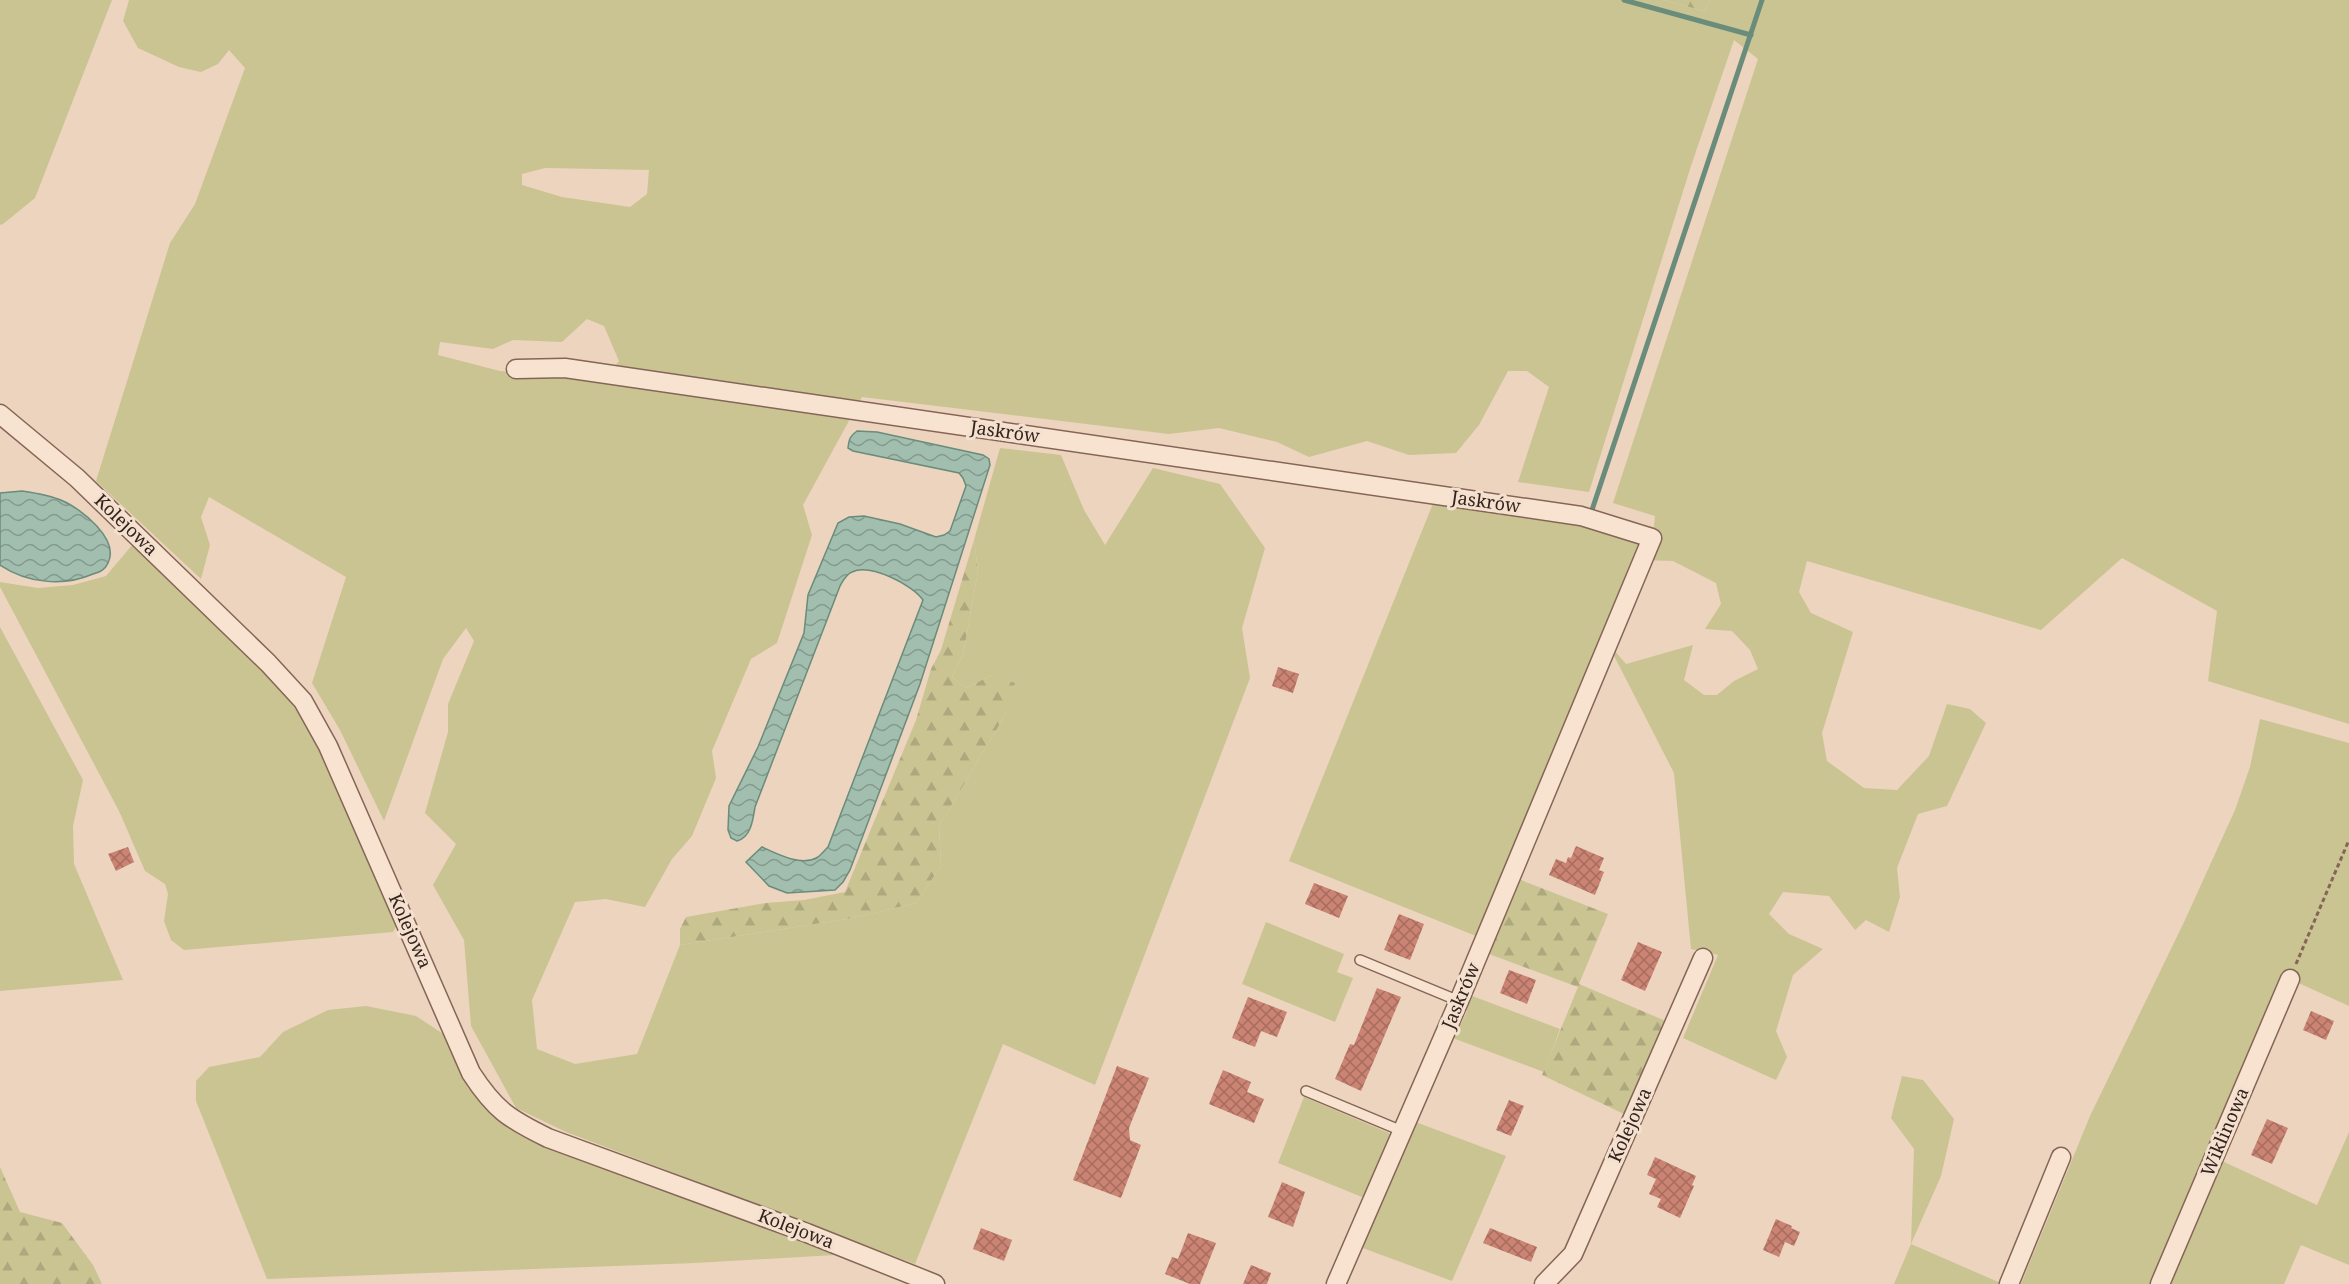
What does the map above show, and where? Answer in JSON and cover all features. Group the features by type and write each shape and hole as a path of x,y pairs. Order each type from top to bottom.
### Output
{"street":[{"name":"Jaskrów","path":"516,369 565,368 1569,514 1652,538 1459,1001 1336,1284"},
{"name":"Kolejowa","path":"0,414 77,478 268,663 303,701 332,756 471,1073 495,1107 548,1138 807,1233 935,1284"},
{"name":"Kolejowa","path":"1544,1284 1573,1254 1703,958"},
{"name":"Wiklinowa","path":"2160,1284 2290,979"},
{"path":"2009,1284 2061,1157"}],"lane":[{"path":"1360,960 1459,1001"},
{"path":"1306,1091 1402,1131"}],"path":[{"path":"2290,979 2349,840"}],"green space":[{"path":"0,0 112,0 35,198 0,225"},
{"path":"129,0 1663,0 1704,11 1710,0 2349,0 2349,724 2208,681 2217,611 2122,558 2041,630 1807,561 1799,592 1811,613 1853,632 1822,733 1827,761 1864,788 1897,790 1929,756 1947,704 1970,709 1986,723 1947,806 1918,814 1897,868 1900,897 1889,932 1866,920 1855,930 1829,896 1783,892 1769,914 1789,934 1823,949 1793,975 1776,1031 1787,1057 1776,1080 1683,1038 1718,955 1691,949 1674,773 1608,644 1481,938 1289,861 1436,496 1654,527 1655,516 1613,503 1758,59 1734,40 1691,166 1589,492 1518,482 1549,387 1527,371 1508,371 1479,425 1456,453 1409,455 1367,441 1309,457 1277,442 1219,428 1169,434 862,397 803,505 812,535 777,643 751,659 712,751 716,778 692,836 672,859 645,907 606,899 575,902 532,1000 537,1049 575,1064 637,1054 680,945 853,918 916,903 941,866 939,826 1007,712 992,675 966,688 952,677 963,655 978,571 974,540 1000,448 1061,455 1084,510 1105,545 1153,468 1220,484 1265,548 1242,628 1250,678 1095,1085 1003,1044 915,1264 566,1132 516,1108 471,1026 464,940 433,885 456,844 425,813 448,732 448,704 474,641 466,628 443,659 384,821 340,730 312,683 346,577 209,497 201,517 210,545 201,579 96,481 170,243 195,204 245,68 229,50 218,64 201,72 179,67 138,48 123,21","holes":["545,168 649,170 647,194 630,207 562,197 522,185 522,174","587,319 604,326 619,361 607,376 537,374 500,371 438,355 440,342 493,349 513,340 562,342","1641,560 1673,561 1716,583 1721,604 1705,629 1732,631 1750,650 1758,669 1734,681 1717,695 1704,695 1684,680 1693,645 1626,664 1608,643"]},
{"path":"1663,0 1710,0 1704,11"},
{"path":"974,540 978,571 963,655 952,677 966,688 992,675 1015,683 1007,712 939,826 941,866 916,903 853,918 680,945 680,929 686,917 845,892 916,720 931,669 941,650"},
{"path":"133,544 274,670 321,739 399,921 393,932 184,950 171,940 164,921 168,894 165,884 145,871 119,811 0,587 0,582 38,588 73,585 106,576"},
{"path":"0,627 83,780 73,826 74,864 123,980 0,991"},
{"path":"2260,719 2349,743 2349,1006 2283,976 2152,1284 2021,1284 2090,1116 2185,920 2235,810 2250,767"},
{"path":"1518,879 1608,914 1579,984 1668,1022 1626,1115 1542,1075 1578,987 1489,954"},
{"path":"1266,922 1344,954 1337,972 1353,978 1335,1022 1242,984"},
{"path":"1467,994 1560,1029 1544,1072 1450,1037 1454,1027 1461,1024 1467,1011 1463,1004"},
{"path":"366,1006 416,1016 448,1037 462,1071 480,1103 505,1122 543,1143 835,1255 695,1263 267,1279 196,1101 196,1081 209,1067 260,1057 283,1032 328,1010"},
{"path":"1902,1076 1923,1080 1954,1119 1941,1176 1911,1244 1914,1149 1891,1118"},
{"path":"1304,1097 1389,1133 1392,1140 1375,1169 1376,1176 1367,1199 1278,1163"},
{"path":"1413,1121 1506,1156 1452,1281 1360,1247 1385,1187 1393,1176 1398,1156"},
{"path":"2349,1132 2349,1265 2301,1245 2284,1284 2170,1284 2222,1161 2317,1205"},
{"path":"0,1167 20,1212 62,1223 93,1265 102,1284 0,1284"},
{"path":"1911,1244 2003,1284 1894,1284"}],"water":[{"path":"857,431 877,432 983,455 989,459 990,465 920,684 850,870 835,890 787,893 769,886 746,862 762,847 805,861 818,857 828,847 923,600 901,582 880,573 860,570 846,576 840,586 755,807 748,832 737,841 731,838 728,830 729,806 758,747 804,633 808,595 838,523 849,517 864,516 900,524 936,537 944,535 950,531 966,486 959,473 853,451 848,448 849,442 851,436"},
{"path":"22,491 43,494 71,505 97,526 109,544 110,554 105,567 81,578 58,582 22,576 0,565 0,493"}],"building":[{"path":"1278,667 1299,674 1293,693 1272,686"},
{"path":"1576,846 1604,858 1599,870 1604,872 1595,895 1549,875 1556,859 1566,863"},
{"path":"128,847 134,862 116,871 108,854"},
{"path":"1314,883 1348,896 1339,918 1305,904"},
{"path":"1399,914 1424,924 1410,960 1384,950"},
{"path":"1638,942 1662,952 1645,991 1621,980"},
{"path":"1509,970 1536,980 1527,1004 1500,993"},
{"path":"1377,988 1401,997 1361,1091 1335,1079 1350,1044 1354,1045"},
{"path":"1248,997 1287,1012 1277,1037 1261,1031 1255,1047 1232,1038"},
{"path":"2311,1011 2334,1021 2326,1040 2303,1030"},
{"path":"1117,1066 1149,1078 1129,1128 1130,1140 1141,1145 1121,1198 1073,1180"},
{"path":"1223,1070 1251,1082 1247,1092 1264,1099 1254,1123 1209,1104"},
{"path":"1509,1100 1524,1106 1511,1136 1496,1130"},
{"path":"2267,1119 2288,1128 2272,1164 2251,1155"},
{"path":"1655,1157 1696,1176 1680,1218 1657,1207 1661,1199 1649,1194 1656,1179 1647,1175"},
{"path":"1282,1182 1305,1192 1293,1227 1268,1217"},
{"path":"1776,1219 1800,1232 1794,1246 1785,1242 1779,1257 1763,1250"},
{"path":"981,1228 1012,1240 1004,1261 973,1249"},
{"path":"1490,1228 1537,1247 1531,1262 1483,1243"},
{"path":"1188,1233 1216,1243 1200,1284 1190,1284 1165,1274 1172,1257 1178,1259"},
{"path":"1251,1265 1271,1273 1267,1284 1243,1284"}],"waterway":[{"path":"1624,0 1751,35"},
{"path":"1592,510 1762,0"}]}
